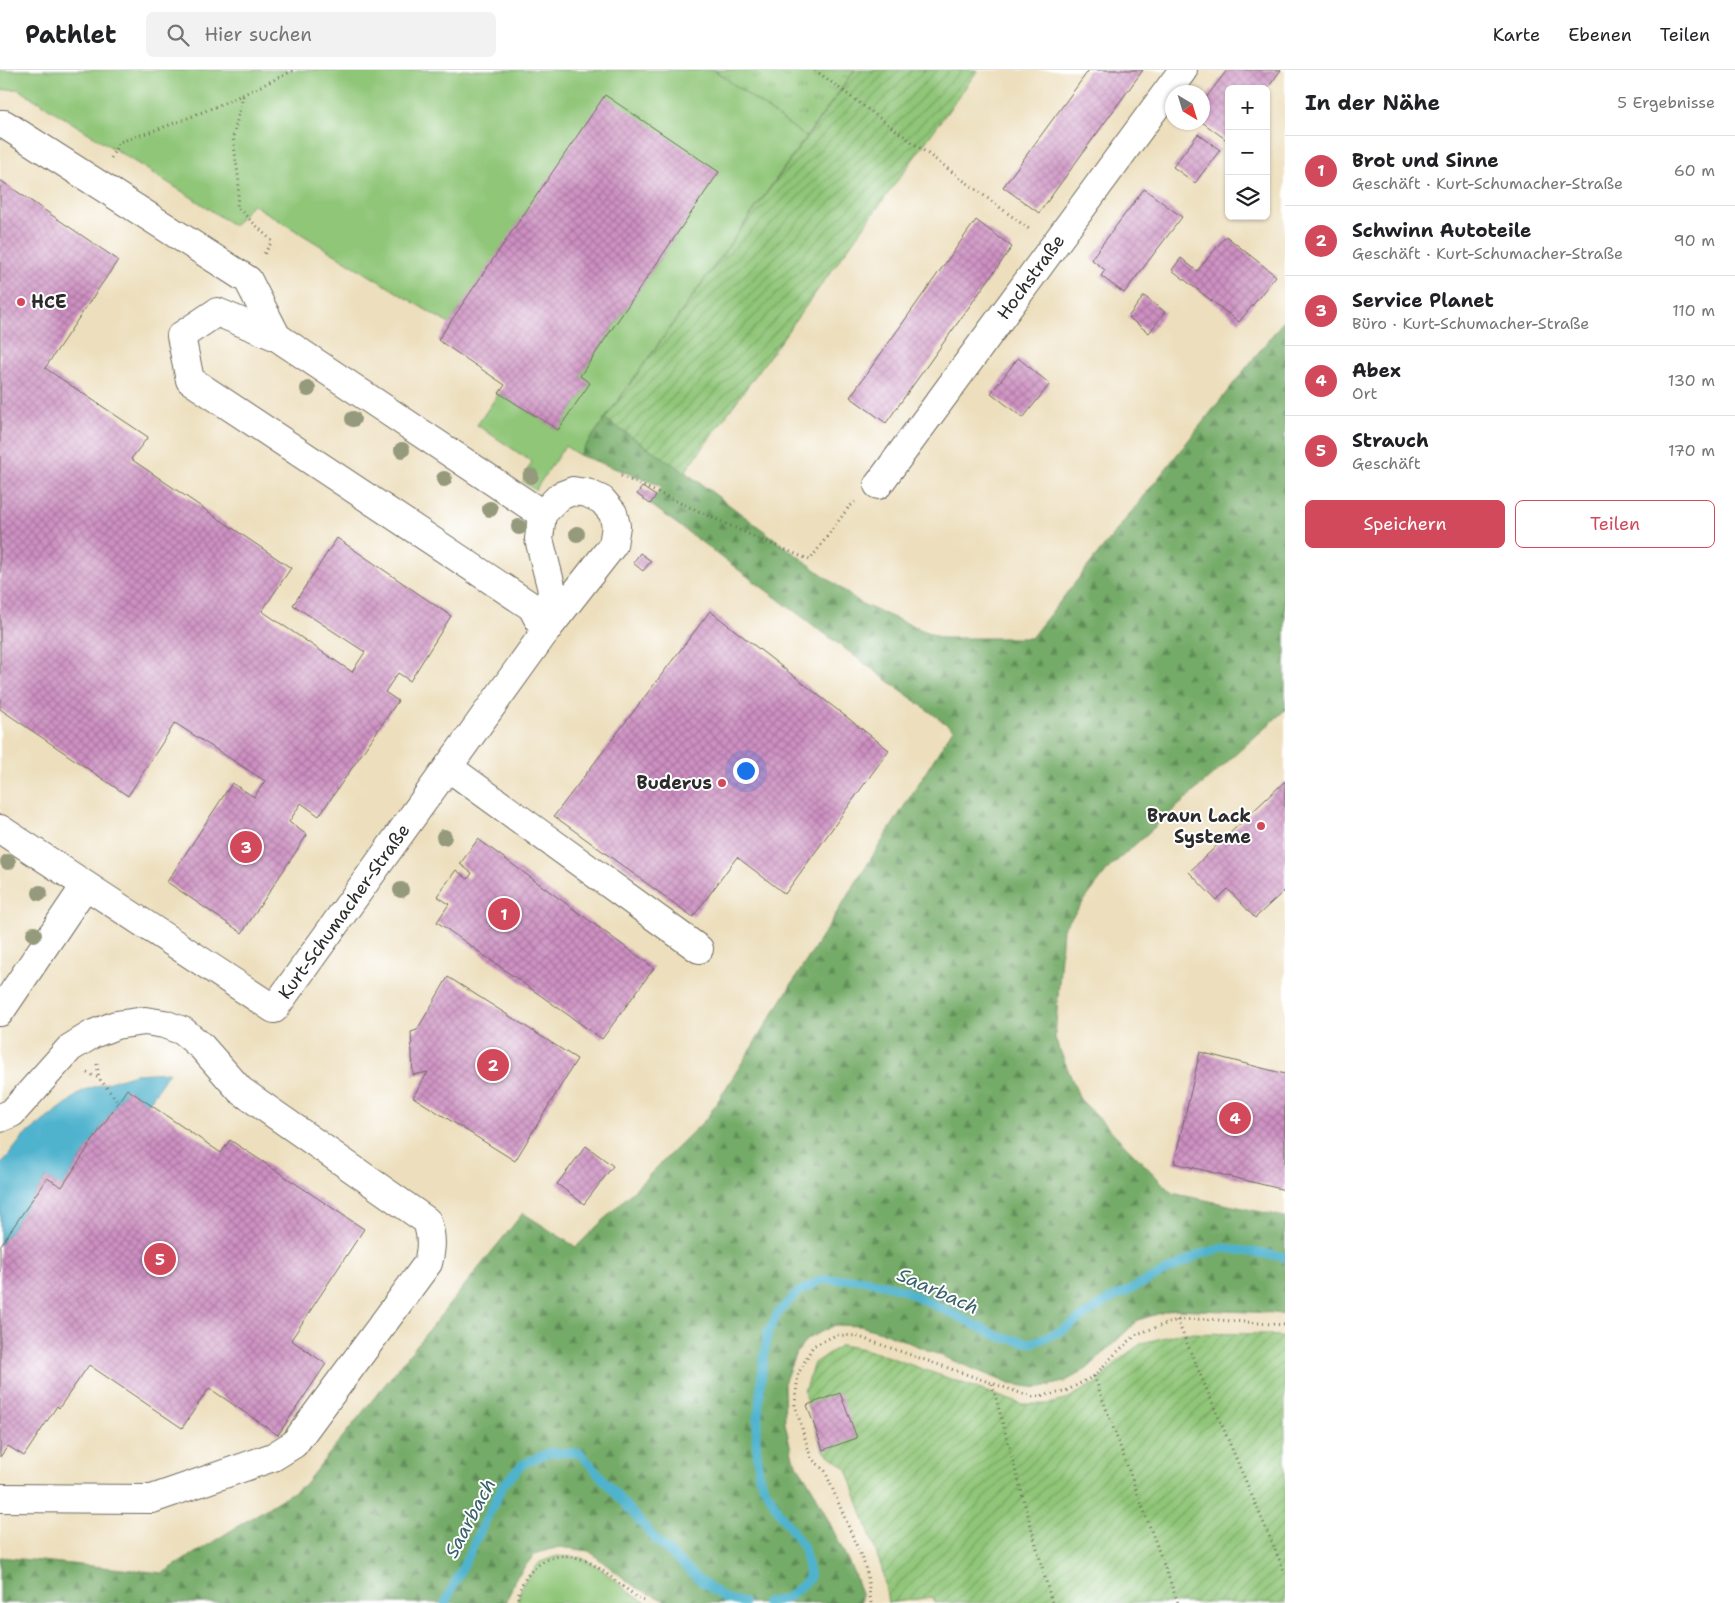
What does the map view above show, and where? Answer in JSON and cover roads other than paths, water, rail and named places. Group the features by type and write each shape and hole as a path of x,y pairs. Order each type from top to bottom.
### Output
{"street":[{"name":"Hochstraße","path":"878,486 1183,70"},
{"path":"0,124 4,124 248,280 277,336"},
{"path":"542,514 277,336 217,312 181,336 190,380 532,607 545,632"},
{"name":"Kurt-Schumacher-Straße","path":"0,829 274,1009 545,632 613,545 616,526 614,513 602,500 587,492 573,491 560,496 542,514 539,538 552,590 545,632"},
{"path":"448,767 699,949"},
{"path":"0,1012 85,886"},
{"path":"0,1118 12,1113 70,1048 93,1034 116,1025 145,1021 164,1024 183,1031 202,1047 240,1090 427,1221 432,1246 428,1264 294,1444 273,1457 152,1500 0,1498"}],"water":[{"path":"169,1072 148,1104 127,1089 62,1187 46,1178 0,1246 0,1166 24,1136 84,1090 135,1074"}],"waterway":[{"name":"Saarbach","path":"766,1603 787,1598 810,1578 804,1548 777,1509 759,1477 756,1439 762,1370 768,1332 778,1313 797,1293 821,1280 861,1279 901,1289 1000,1337 1032,1343 1063,1330 1107,1301 1200,1254 1224,1248 1285,1257"},
{"name":"Saarbach","path":"445,1603 503,1485 523,1464 550,1452 580,1453 658,1542 700,1580 726,1599 744,1603"}],"place":[{"name":"HCE","path":"21,302"},
{"name":"Buderus","path":"722,783"},
{"name":"Braun Lack Systeme","path":"1261,826"},
{"name":"Service Planet","path":"246,847"},
{"name":"Brot und Sinne","path":"504,914"},
{"name":"Schwinn Autoteile","path":"493,1065"},
{"name":"Abex","path":"1235,1118"},
{"name":"Strauch","path":"160,1259"}]}
